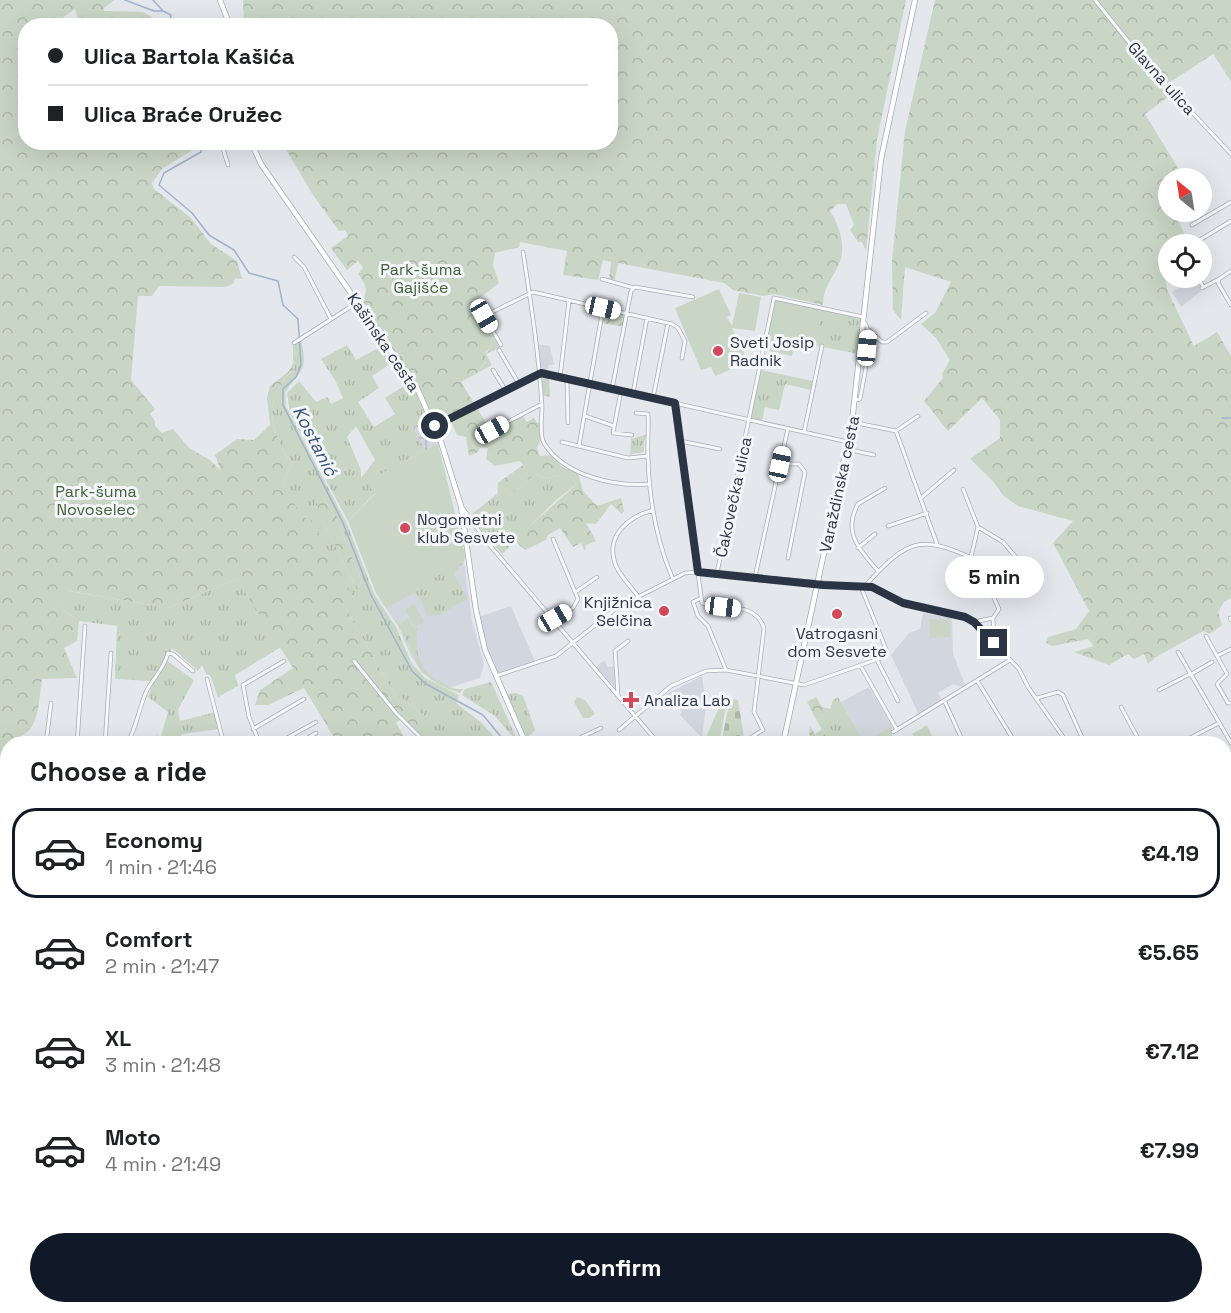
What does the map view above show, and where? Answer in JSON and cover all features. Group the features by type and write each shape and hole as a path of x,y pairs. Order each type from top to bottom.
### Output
{"main road":[{"path":"220,0 227,18"},
{"name":"Varaždinska cesta","path":"785,736 856,400 881,159 915,0"},
{"name":"Kašinska cesta","path":"255,150 261,164 417,388 435,426 461,506"},
{"path":"461,506 479,626 496,676 522,736"}],"street":[{"name":"Glavna ulica","path":"1095,0 1144,61 1231,154"},
{"path":"223,150 228,165"},
{"path":"1192,225 1231,202"},
{"path":"1210,234 1231,221"},
{"path":"523,252 540,373 542,441 561,462 578,472 626,485 650,484"},
{"path":"294,257 304,267 331,319"},
{"path":"1212,283 1231,271"},
{"path":"602,279 634,288 693,297"},
{"path":"1220,279 1219,285 1231,306"},
{"path":"612,389 628,314 630,291 634,288"},
{"path":"501,345 484,316 529,293 647,318 678,327 685,341 681,358"},
{"name":"Čakovečka ulica","path":"717,573 774,297 865,320"},
{"path":"560,377 569,301"},
{"path":"295,342 358,302"},
{"path":"579,446 603,308"},
{"path":"865,320 869,330 882,342 887,342 926,313"},
{"path":"632,394 647,318"},
{"path":"653,398 668,323"},
{"name":"Varaždinska cesta","path":"856,400 860,399 869,330"},
{"path":"804,432 822,346"},
{"path":"499,350 519,384"},
{"path":"493,370 506,391"},
{"path":"435,426 540,373 848,442"},
{"path":"567,379 568,423"},
{"path":"621,391 613,433 632,435"},
{"path":"675,403 703,604 748,610 759,617 764,628 754,712 763,730 754,736"},
{"path":"492,430 542,404"},
{"path":"636,413 648,414 648,456 653,510 661,548 672,578"},
{"path":"585,416 614,426"},
{"path":"852,422 896,430 918,417"},
{"path":"755,577 788,428"},
{"path":"896,430 937,544"},
{"path":"680,441 720,449"},
{"path":"562,442 628,458 648,456"},
{"path":"846,449 874,455"},
{"path":"780,464 799,464 805,472 788,558"},
{"path":"921,498 954,470"},
{"path":"878,571 858,548 851,535 855,508 860,502 885,488"},
{"path":"963,489 978,527 971,557"},
{"name":"Kašinska cesta","path":"461,506 482,537 652,736"},
{"path":"644,605 616,564 613,551 617,536 630,518 653,510"},
{"path":"888,526 927,513"},
{"path":"978,527 1004,542 1020,563"},
{"path":"858,548 875,534"},
{"path":"553,538 577,591 577,604 553,620"},
{"path":"862,587 893,556 914,545 937,544 971,557 983,563 988,585 999,609 993,618 994,643"},
{"path":"496,676 546,661 573,644 604,617 672,578 698,572 862,587 882,590 903,603 965,617 974,622 1019,669 1062,736"},
{"path":"577,591 597,577"},
{"path":"619,730 670,686 706,671 726,670 808,685 885,656 886,650 862,587"},
{"path":"701,598 693,602 698,616 708,626 726,670"},
{"path":"974,622 993,618"},
{"path":"78,736 85,626"},
{"path":"1206,636 1227,674 1217,684 1228,703 1231,703"},
{"path":"617,696 619,688 615,651 628,641"},
{"path":"1217,656 1231,649"},
{"path":"131,736 146,693 165,664 169,652 193,670"},
{"path":"1178,652 1227,736"},
{"path":"106,736 111,653"},
{"path":"877,660 898,701"},
{"path":"893,732 1010,660"},
{"path":"256,736 243,685 284,661"},
{"path":"354,661 418,736"},
{"path":"1160,690 1212,662"},
{"path":"860,665 897,730"},
{"path":"207,679 222,736"},
{"path":"978,681 1011,736"},
{"path":"1036,698 1058,692 1064,695 1082,736"},
{"path":"253,729 304,699"},
{"path":"945,702 960,736"},
{"path":"47,736 51,703"},
{"path":"1121,707 1137,736"},
{"path":"291,736 316,722"},
{"path":"1194,736 1219,723"},
{"path":"585,736 601,728"},
{"path":"311,736 316,733"}],"shaded area":[{"path":"1178,288 1203,289 1181,307 1172,292"},
{"path":"537,344 550,346 554,365 549,365 547,373 541,371"},
{"path":"430,418 438,443 425,450 413,427"},
{"path":"464,562 472,621 484,664 480,678 448,688 422,673 410,654 398,626 383,604"},
{"path":"511,606 535,662 497,673 485,645 481,616"},
{"path":"923,613 952,618 953,654 965,685 961,687 953,684 938,693 942,701 919,715 891,655 909,633 920,629"},
{"path":"605,660 607,667 616,666 617,690 596,667"},
{"path":"702,676 706,705 702,736 680,715 682,712 667,694"},
{"path":"869,687 892,726 874,736 861,736 841,702"}],"green space":[{"name":"Park-šuma Novoselec","path":"0,0 114,0 104,8 104,11 143,12 153,18 78,18 75,9 62,18 18,18 18,150 193,150 162,169 152,183 154,189 191,218 211,244 237,261 242,279 235,278 233,284 225,287 159,286 152,296 138,296 131,380 155,409 150,414 155,421 155,426 162,433 173,429 189,448 210,460 221,471 215,455 237,439 254,440 270,425 267,397 270,386 289,371 293,363 293,344 296,359 294,368 275,396 272,417 281,447 292,465 282,485 303,517 312,521 354,598 355,601 345,607 393,692 424,715 427,731 417,735 403,717 396,723 403,736 333,736 304,688 268,705 255,705 260,690 293,668 237,579 168,608 70,591 58,606 79,621 77,641 64,648 77,678 42,679 37,715 29,730 20,736 0,736"},
{"name":"Park-šuma Gajišće","path":"243,0 906,0 877,140 866,251 862,242 858,242 850,230 854,225 846,204 837,204 830,211 837,224 842,252 838,266 826,289 823,305 774,294 763,296 733,290 724,283 618,263 615,280 609,279 611,262 603,260 598,280 563,275 567,251 520,242 519,247 495,253 493,265 499,283 468,307 492,336 491,347 485,352 486,361 477,373 461,382 491,431 522,414 527,422 534,418 537,423 540,422 541,440 537,448 540,456 553,455 562,467 578,473 583,491 597,506 621,498 624,511 622,514 611,504 596,524 586,523 596,541 586,545 585,551 581,543 573,547 560,528 548,535 546,540 525,550 514,540 577,484 569,475 545,478 535,474 509,496 497,501 498,483 523,465 520,461 495,466 486,459 488,448 480,448 478,452 469,456 466,437 457,435 451,421 439,425 416,383 361,303 366,288 358,274 363,268 358,261 347,270 331,248 348,236 345,230 339,231 313,195 286,150 618,150 618,18 244,18"},
{"path":"935,0 1231,0 1231,81 1213,54 1169,83 1176,91 1145,114 1178,168 1158,168 1158,222 1179,222 1184,234 1158,234 1158,288 1167,288 1194,346 1217,332 1231,356 1231,598 1224,602 1218,612 1222,625 1210,634 1203,631 1156,657 1148,664 1144,654 1134,659 1128,654 1109,665 1074,652 1094,646 1088,639 1052,646 1046,643 1048,637 1076,629 1089,611 1053,543 1073,521 1018,506 1004,496 992,480 970,459 1000,438 1000,420 982,398 948,431 924,401 943,378 942,374 950,360 936,338 921,324 935,313 951,282 905,267 901,320 893,310 892,261 905,131"},
{"path":"719,289 731,315 727,317 732,326 739,293 761,297 755,331 732,328 748,362 715,376 711,367 701,370 675,308"},
{"path":"775,300 821,309 815,343 795,339 792,356 765,350"},
{"path":"821,309 861,318 859,354 813,345"},
{"path":"605,311 625,314 624,327 602,323"},
{"path":"492,336 500,347 486,354 492,365 477,373 486,362 484,355 491,347"},
{"path":"301,340 304,358 302,369 285,392 286,407 347,524 374,594 396,627 412,664 425,678 459,695 456,703 482,723 493,736 417,735 424,715 393,692 345,607 354,598 282,485 292,465 277,437 272,417 273,406 280,386 294,368 293,344","holes":["324,499 340,527 364,587 354,583 321,517"]},
{"path":"347,345 356,360 384,345 395,361 372,376 379,388 358,402 374,427 395,414 385,398 407,384 414,389 430,418 413,427 425,450 367,482 375,493 348,521 290,413 287,393 299,381 316,402 327,397 331,404 343,398 335,380 321,359","holes":["356,426 375,460 361,478 361,470 347,437"]},
{"path":"761,370 813,381 811,390 785,384 779,410 765,407 762,421 753,419 751,416"},
{"path":"549,377 550,397 542,395 541,378"},
{"path":"648,434 644,442 644,452 632,454 630,457 631,439"},
{"name":"Nogometni klub Sesvete","path":"438,443 465,555 464,562 383,604 375,591 348,521 375,494 366,482"},
{"path":"535,474 545,478 569,475 577,484 555,501 502,554 487,538 472,514 498,493 496,497 509,496"},
{"path":"324,499 340,527 364,587 365,592 360,595 321,517 316,501"},
{"path":"464,561 454,574 468,599 439,615 427,616 422,602 414,593 386,608 383,604"},
{"path":"237,579 281,647 235,675 238,686 218,697 210,675 206,674 202,665 198,671 172,648 166,660 194,680 178,710 180,721 216,712 219,729 182,734 181,736 161,736 168,712 148,697 153,684 150,681 115,679 117,626 79,621 58,606 69,591 168,608"},
{"path":"414,604 424,622 415,627 405,610"},
{"path":"408,618 414,628 418,627 417,652 427,672 454,688 463,689 460,693 431,679 417,664 395,621 397,620 400,624"},
{"path":"930,619 950,620 950,637 930,638"},
{"path":"491,682 515,736 512,736 495,716 462,695 465,689"},
{"path":"516,693 523,696 535,730 529,736 526,736 507,694"},
{"path":"577,697 585,700 595,714 589,718 583,718 574,702"},
{"path":"816,697 822,707 822,718 817,721 807,702"},
{"path":"838,697 861,736 826,736 817,721 822,718 822,707 830,709 833,700"},
{"path":"730,699 738,700 744,736 723,736"},
{"path":"722,700 727,700 720,736 706,736"},
{"path":"927,725 932,736 914,736 912,734"},
{"path":"810,726 815,734 822,729 826,736 810,736"},
{"path":"892,726 892,736 874,736"}],"waterway":[{"path":"125,0 154,11 163,11"},
{"name":"Kostanić","path":"153,0 163,11 171,15 171,18"},
{"name":"Kostanić","path":"201,150 164,173 159,185 192,213 209,235 234,250 249,273 278,281 283,305 298,319 301,365 296,377 283,389 283,405 343,523 371,595 412,671 426,684 483,715 500,736"},
{"path":"1222,418 1231,418"}],"place":[{"name":"Sveti Josip Radnik","path":"718,351"},
{"name":"Nogometni klub Sesvete","path":"405,528"},
{"name":"Knjižnica Selčina","path":"664,611"},
{"name":"Vatrogasni dom Sesvete","path":"837,614"},
{"name":"Analiza Lab","path":"631,700"}],"route":[{"path":"435,426 541,373 675,403 698,572 823,585 872,587 882,590 903,603 965,617 974,622 994,643"}]}
